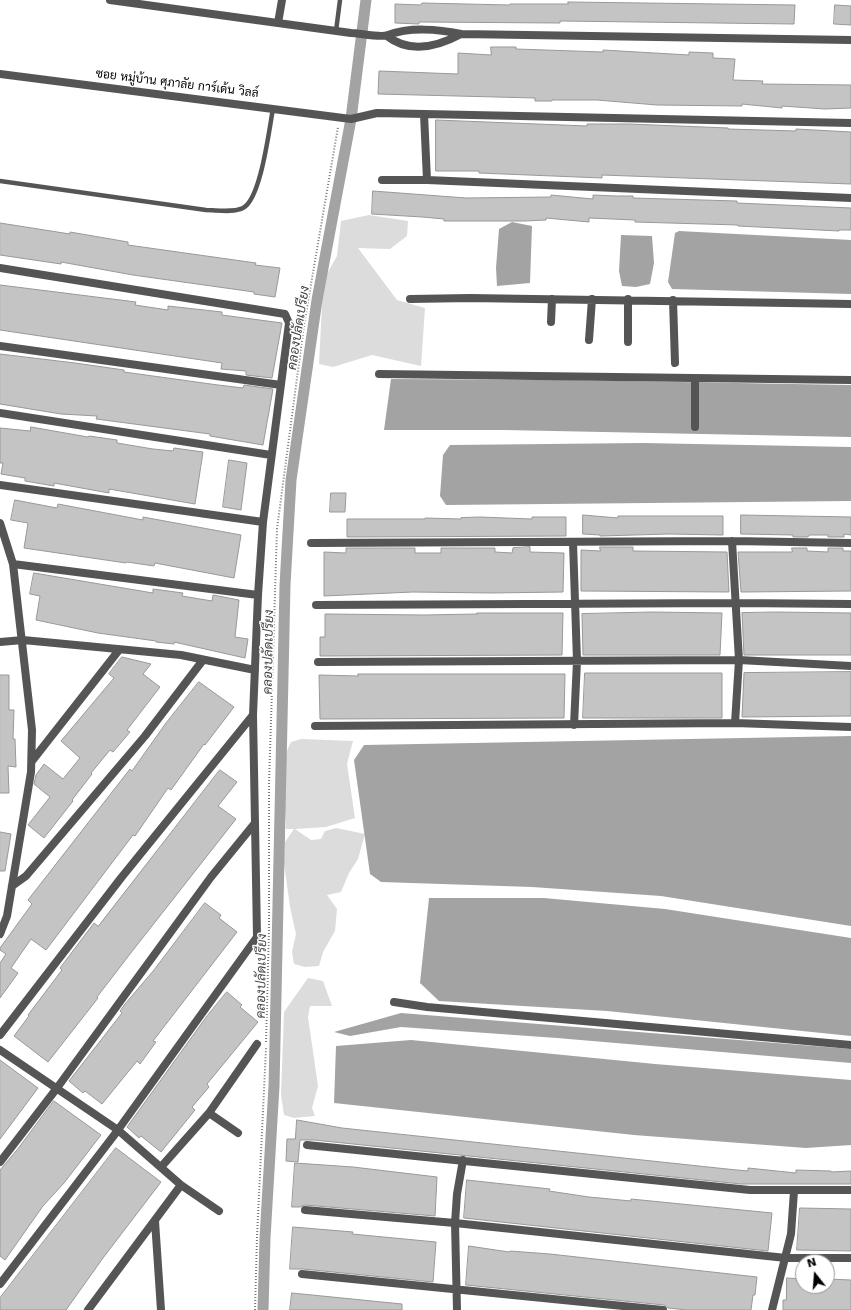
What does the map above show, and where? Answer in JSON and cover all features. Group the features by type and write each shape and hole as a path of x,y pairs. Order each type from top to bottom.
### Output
{"street":[{"path":"110,0 350,33 387,36 403,45 419,48 436,45 461,34"},
{"path":"278,23 282,0"},
{"path":"387,36 390,33 403,30 448,31 461,34 851,40"},
{"name":"ซอย หมู่บ้าน ศุภาลัย การ์เด้น วิลล์","path":"0,74 350,119 377,113 851,123"},
{"path":"424,114 427,180"},
{"path":"382,180 427,180 851,198"},
{"path":"0,268 285,314 289,323 271,455 258,595 253,715 257,937 118,1130 0,1284"},
{"path":"551,322 552,298"},
{"path":"410,299 552,298 851,304"},
{"path":"589,340 592,299"},
{"path":"628,299 628,342"},
{"path":"673,300 675,363"},
{"path":"0,346 281,385"},
{"path":"379,374 851,380"},
{"path":"694,427 695,378"},
{"path":"0,413 271,455"},
{"path":"0,485 264,522"},
{"path":"0,523 13,564 23,640 32,730 32,761 7,916 0,934"},
{"path":"732,541 740,660 735,724"},
{"path":"311,543 732,541 851,543"},
{"path":"573,542 577,661 574,724"},
{"path":"13,564 258,595"},
{"path":"316,605 575,603 851,604"},
{"path":"0,642 23,640 180,655 255,670"},
{"path":"32,761 119,650"},
{"path":"12,886 26,876 145,736 203,660"},
{"path":"318,662 740,660 851,666"},
{"path":"0,1035 121,878 253,715"},
{"path":"315,726 735,724 851,727"},
{"path":"0,1162 57,1088 211,877 255,823"},
{"path":"394,1002 851,1045"},
{"path":"161,1167 209,1112 257,1044"},
{"path":"0,1050 118,1130 182,1185 219,1211"},
{"path":"209,1112 238,1133"},
{"path":"307,1145 750,1190 851,1190"},
{"path":"457,1310 455,1223 457,1194 463,1160"},
{"path":"88,1310 182,1185"},
{"path":"772,1310 791,1234 794,1191"},
{"path":"305,1210 455,1223 786,1258 851,1258"},
{"path":"155,1221 161,1310"},
{"path":"302,1274 663,1310"}],"lane":[{"path":"336,31 340,0"},
{"path":"0,181 206,210 228,211 243,208 251,200 259,180 273,109"}],"path":[{"path":"255,1310 266,1034 269,927 269,784 277,529 304,325 340,118"}],"shaded area":[{"path":"369,215 408,221 407,236 390,249 358,248 397,300 425,308 421,366 372,355 333,367 319,364 322,305 319,288 337,256 341,221"},
{"path":"512,222 532,226 530,283 497,286 496,268 499,229"},
{"path":"679,231 851,240 851,294 672,289 668,282 675,233"},
{"path":"621,235 652,236 654,263 650,284 636,287 622,286 619,271"},
{"path":"391,379 565,380 851,385 851,437 504,430 384,430"},
{"path":"643,443 851,447 851,501 446,505 440,496 443,455 450,445"},
{"path":"851,736 851,926 661,896 532,887 381,882 370,874 354,760 364,745"},
{"path":"301,739 353,741 347,764 355,818 326,827 295,829 311,840 321,839 325,831 336,828 365,834 358,859 349,873 341,892 327,895 337,909 335,931 323,952 319,966 305,967 294,964 292,952 296,934 290,907 284,863 285,842 294,829 286,829 283,785 284,763 291,742"},
{"path":"429,898 544,898 665,909 851,938 851,1036 607,1011 439,1001 420,983"},
{"path":"308,978 323,981 332,1006 310,1006 308,1017 318,1086 312,1108 315,1116 294,1118 284,1115 281,1095 284,1012"},
{"path":"401,1013 851,1049 851,1063 557,1038 401,1027 350,1036 334,1032"},
{"path":"411,1040 655,1064 851,1080 851,1145 806,1148 634,1135 334,1103 336,1046"}],"building":[{"path":"568,2 795,5 794,24 560,21 560,23 395,23 395,4 421,5 422,3 510,5 568,4"},
{"path":"835,5 851,6 851,25 834,24"},
{"path":"491,47 603,52 603,50 689,55 689,52 713,53 713,58 735,59 733,80 763,81 762,84 851,85 851,108 825,109 782,106 782,108 742,104 742,106 657,105 597,100 535,101 535,98 378,94 379,71 458,74 458,53 491,55"},
{"path":"436,120 587,126 587,124 629,124 728,129 796,131 796,129 851,132 851,184 602,175 602,178 479,173 479,171 436,171"},
{"path":"373,191 466,198 551,197 551,195 593,199 593,195 633,196 633,198 737,201 737,203 851,208 851,230 839,231 738,225 635,222 635,220 589,218 589,222 546,218 546,220 525,221 444,221 444,219 372,214"},
{"path":"0,223 70,234 70,232 128,242 128,245 256,263 255,265 280,268 275,297 254,294 254,292 133,275 61,262 61,264 0,255"},
{"path":"0,285 136,302 135,305 168,310 168,306 222,312 222,315 282,323 272,378 246,375 246,371 221,369 222,363 0,330"},
{"path":"0,354 75,363 124,370 124,372 218,385 243,388 244,385 273,389 263,445 210,436 210,434 96,419 97,416 61,414 0,404"},
{"path":"31,427 88,437 117,440 117,443 153,449 173,451 174,448 203,452 195,504 109,489 109,493 54,483 54,486 25,481 25,478 1,474 3,463 0,463 0,428 30,431"},
{"path":"229,460 247,463 241,510 223,507"},
{"path":"331,493 346,493 345,512 330,512"},
{"path":"15,500 57,508 58,504 143,520 143,517 241,535 234,578 155,563 154,566 126,563 24,548 28,523 11,520"},
{"path":"583,515 618,518 618,516 723,516 723,535 669,534 600,536 583,534"},
{"path":"741,515 851,517 851,535 844,534 844,537 809,535 808,537 793,537 793,535 741,534"},
{"path":"480,517 532,519 532,517 566,517 566,536 347,537 347,519 461,519"},
{"path":"530,547 530,552 564,553 563,592 413,592 324,596 324,552 346,553 346,548 415,548 415,553 441,553 441,548 495,548 495,552 512,553 513,548"},
{"path":"600,547 633,547 633,551 727,552 729,592 581,591 581,550 600,551"},
{"path":"792,548 807,548 807,551 828,552 828,548 843,548 843,551 851,551 851,591 741,592 738,552 792,552"},
{"path":"34,573 153,593 153,589 183,593 182,596 212,601 213,595 239,600 235,637 248,639 245,658 174,642 174,644 156,642 98,633 36,620 40,596 30,594"},
{"path":"653,612 722,613 720,655 583,655 582,614"},
{"path":"477,613 563,613 562,655 320,656 320,637 325,637 325,614 424,615"},
{"path":"742,613 851,613 851,655 744,655"},
{"path":"122,657 151,664 143,674 160,687 127,730 130,732 113,752 110,750 91,773 92,774 72,800 73,801 44,838 28,825 50,797 34,784 36,775 44,764 63,779 80,758 61,741 114,678 109,674"},
{"path":"851,672 851,716 742,717 744,673"},
{"path":"585,673 722,673 722,718 583,718"},
{"path":"358,674 565,674 564,718 320,719 319,675 358,676"},
{"path":"0,675 9,675 9,710 14,710 13,739 15,739 16,767 8,766 9,793 0,793"},
{"path":"199,682 234,707 205,745 204,744 171,790 168,788 135,836 133,835 46,950 31,939 11,968 18,973 0,998 0,963 6,954 0,950 0,948 32,904 28,900 130,769 132,771 166,723"},
{"path":"220,770 237,782 218,806 236,819 130,954 48,1062 14,1036 62,970 60,968 94,923 98,926"},
{"path":"0,832 11,834 5,871 0,871"},
{"path":"205,903 221,915 219,918 237,932 153,1041 156,1042 140,1064 137,1061 102,1104 85,1091 83,1093 69,1081 122,1013 120,1011 125,1004 154,970"},
{"path":"227,992 242,1005 240,1007 258,1022 207,1084 209,1087 192,1107 195,1110 161,1152 141,1136 139,1138 127,1127 207,1016"},
{"path":"0,1060 38,1088 0,1139"},
{"path":"54,1101 101,1135 64,1183 43,1206 5,1260 0,1256 0,1170"},
{"path":"297,1120 342,1128 748,1171 748,1168 796,1173 796,1170 831,1172 851,1171 851,1184 741,1184 314,1140 300,1140 298,1162 286,1161 287,1139 295,1139"},
{"path":"116,1148 161,1182 103,1258 66,1310 0,1310 0,1298"},
{"path":"295,1163 353,1167 437,1177 435,1216 305,1205 300,1207 292,1207"},
{"path":"467,1180 550,1189 549,1191 589,1197 631,1201 631,1199 772,1213 768,1251 464,1218"},
{"path":"800,1208 851,1209 851,1251 797,1250"},
{"path":"293,1227 353,1232 352,1234 436,1242 433,1282 290,1269"},
{"path":"469,1246 509,1252 550,1254 757,1277 755,1295 753,1295 751,1310 687,1310 668,1308 664,1305 466,1285"},
{"path":"787,1278 795,1278 795,1294 835,1294 835,1279 851,1280 851,1310 783,1310 783,1300 786,1300"},
{"path":"292,1293 402,1304 402,1310 290,1310"}],"waterway":[{"name":"คลองปลัดเปรียง","path":"263,1310 265,1238 274,1086 285,585 291,480 317,300 351,119 366,0"}]}
